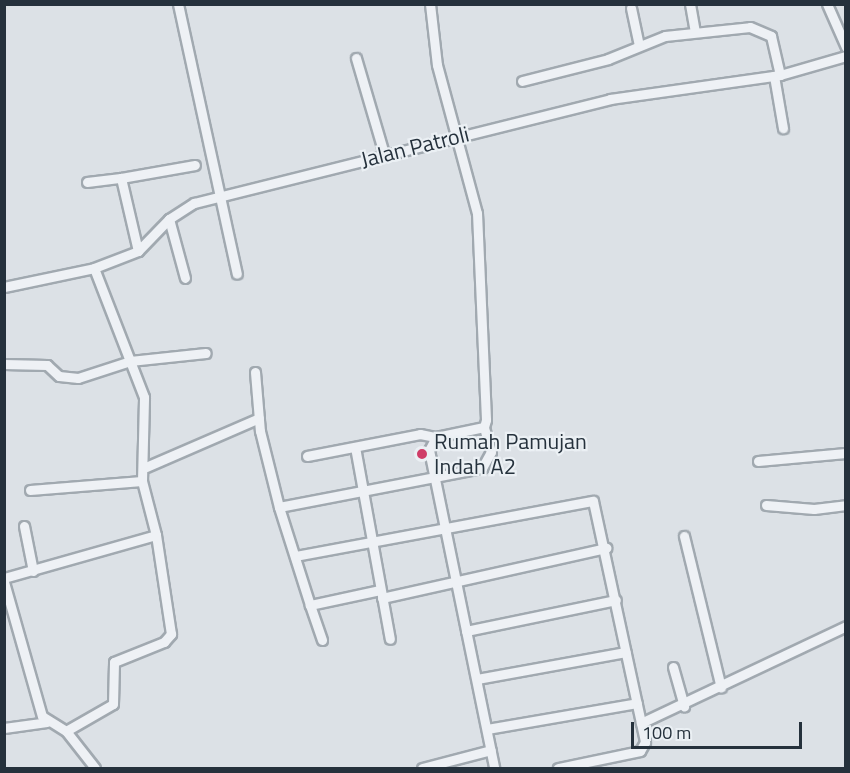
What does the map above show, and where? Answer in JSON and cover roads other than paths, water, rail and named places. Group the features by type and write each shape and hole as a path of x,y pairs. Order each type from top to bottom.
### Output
{"street":[{"path":"178,4 223,196 237,274"},
{"path":"279,507 363,492 487,464 490,452 484,427 477,213 454,137 436,60 430,4"},
{"path":"690,4 695,31"},
{"path":"827,4 846,47"},
{"path":"631,8 639,45"},
{"path":"522,81 639,45 695,31 765,31 774,42 783,128"},
{"name":"Jalan Patroli","path":"4,287 94,268 138,251 184,207 223,196 610,99 777,75 846,56"},
{"path":"356,58 384,154"},
{"path":"87,182 195,165"},
{"path":"121,178 138,251"},
{"path":"169,219 185,278"},
{"path":"66,731 113,704 114,662 164,642 171,634 156,535 142,481 146,467 144,397 94,268"},
{"path":"4,364 47,365 59,376 78,378 130,361 206,353"},
{"path":"255,372 259,418 279,507 322,640"},
{"path":"146,467 259,418"},
{"path":"307,456 420,434 436,437 484,427"},
{"path":"436,437 430,444 443,526 494,768"},
{"path":"356,447 371,543 390,639"},
{"path":"758,461 846,453"},
{"path":"30,490 142,481"},
{"path":"295,556 589,500 597,506 645,742 640,751 558,768"},
{"path":"766,504 814,509 846,505"},
{"path":"24,526 33,571"},
{"path":"47,722 4,580 156,535"},
{"path":"684,536 721,688"},
{"path":"310,605 455,582 606,548"},
{"path":"466,631 616,600"},
{"path":"641,723 684,706 846,626"},
{"path":"477,679 626,652"},
{"path":"673,667 684,706"},
{"path":"487,729 637,703"},
{"path":"4,728 47,722 66,731 95,768"},
{"path":"422,768 491,750"}],"place":[{"name":"Rumah Pamujan Indah A2","path":"422,454"}]}
